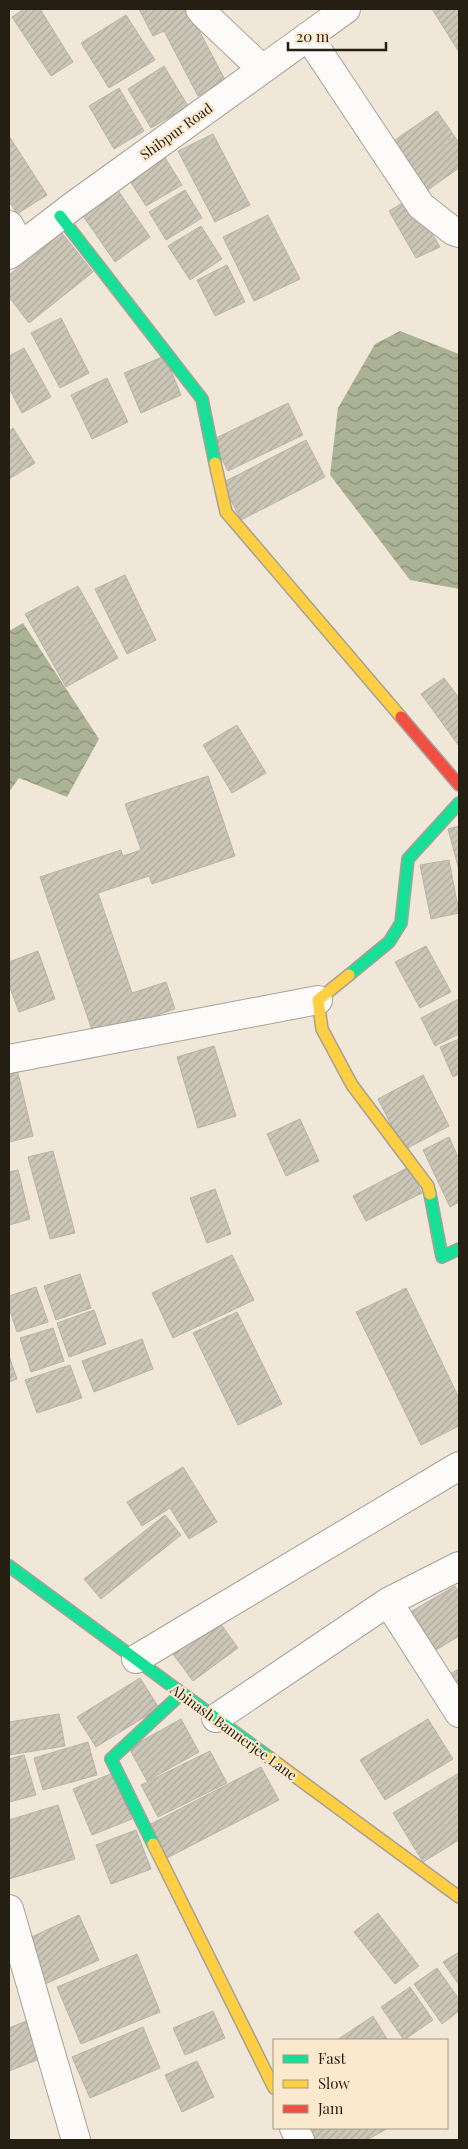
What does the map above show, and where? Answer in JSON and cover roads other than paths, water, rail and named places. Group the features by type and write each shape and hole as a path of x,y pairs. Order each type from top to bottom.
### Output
{"street":[{"path":"200,9 262,69"},
{"name":"Shibpur Road","path":"13,242 60,216 346,9"},
{"path":"308,36 421,206 453,231 459,233"},
{"path":"60,216 202,400 226,512 459,785"},
{"path":"9,1058 318,1000 389,942 400,924 408,859 459,803"},
{"path":"318,1000 322,1029 352,1085 428,1186 442,1257 459,1249"},
{"path":"136,1659 459,1466"},
{"name":"Abinash Bannerjee Lane","path":"9,1566 459,1897"},
{"path":"216,1718 388,1602 459,1566"},
{"path":"388,1602 459,1713"},
{"path":"182,1693 111,1759 273,2086"},
{"path":"9,1909 76,2140"}],"water":[{"path":"400,331 459,354 459,589 410,580 330,475 338,408 375,344"},
{"path":"23,623 99,739 67,797 19,778 9,792 9,631"}]}
